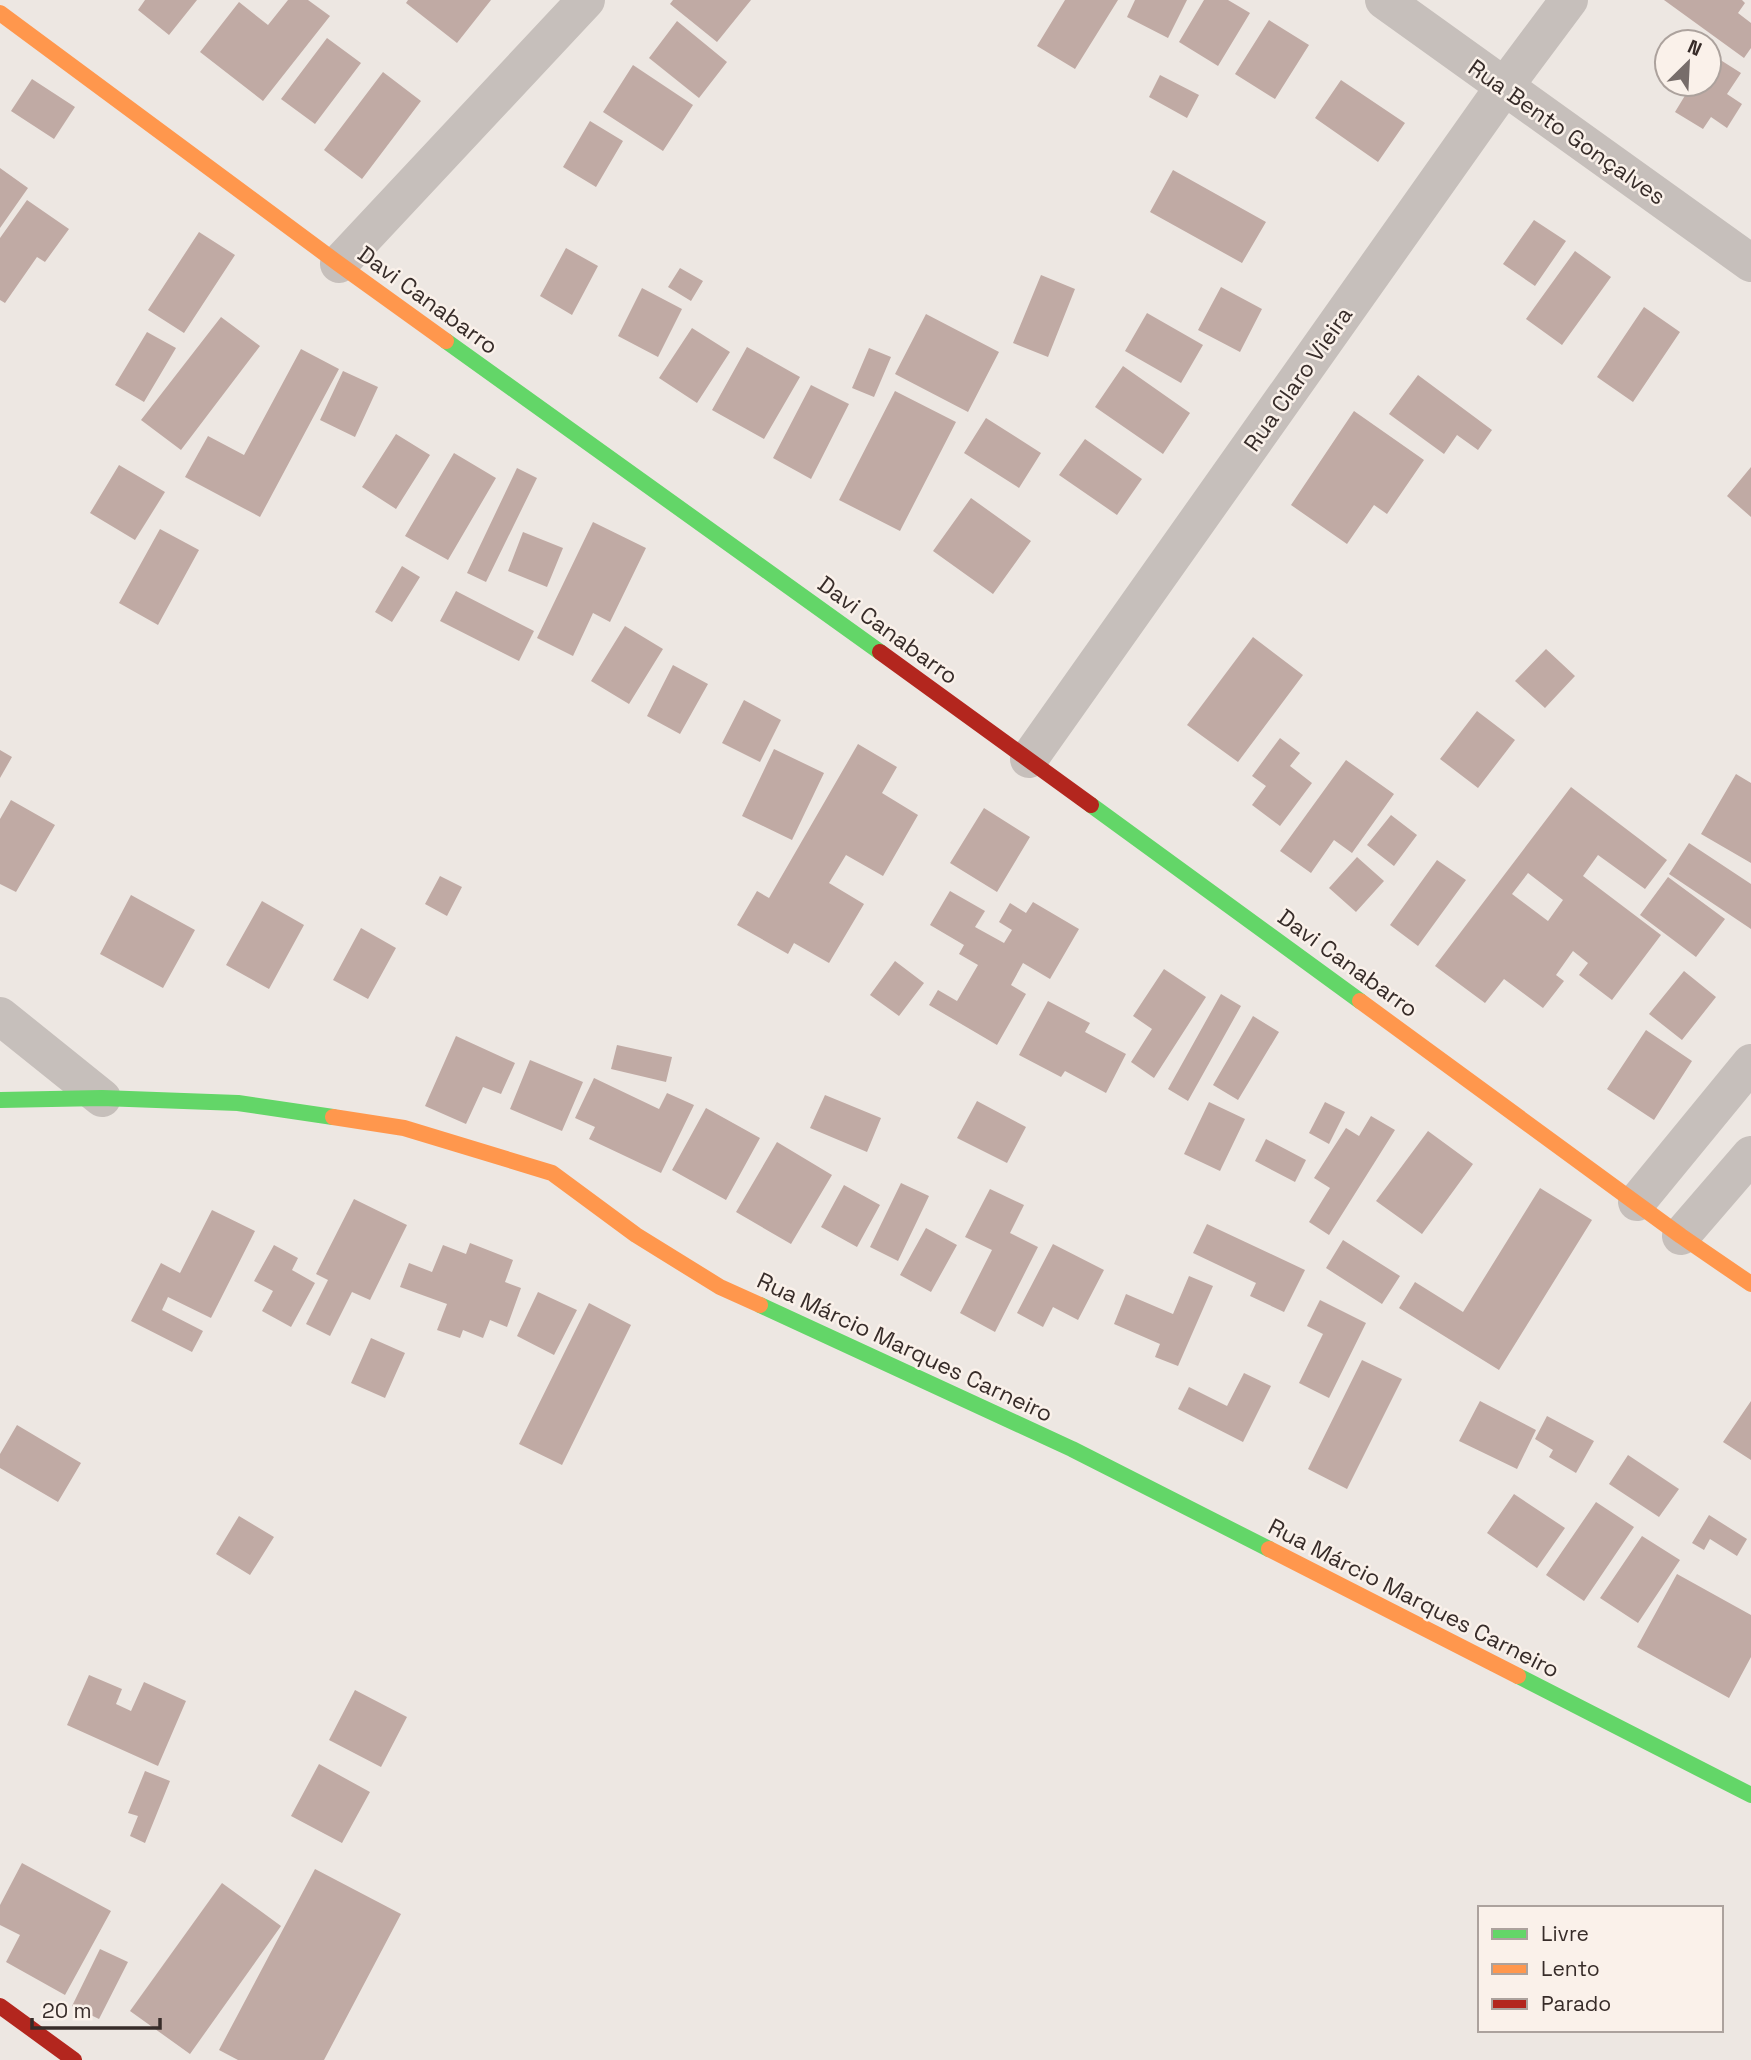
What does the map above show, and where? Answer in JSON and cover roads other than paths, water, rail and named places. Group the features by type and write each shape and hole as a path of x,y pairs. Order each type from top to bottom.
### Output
{"street":[{"path":"339,264 586,0"},
{"name":"Rua Bento Gonçalves","path":"1384,0 1751,262"},
{"name":"Rua Claro Vieira","path":"1029,759 1504,87 1569,0"},
{"name":"Davi Canabarro","path":"0,13 339,264 1029,759 1681,1236 1751,1284"},
{"path":"0,1016 102,1098"},
{"path":"1637,1202 1751,1063"},
{"name":"Rua Márcio Marques Carneiro","path":"0,1100 102,1098 238,1103 404,1128 552,1173 636,1236 720,1287 1072,1449 1751,1795"},
{"path":"1681,1236 1751,1155"},
{"path":"0,2006 74,2060"}]}
